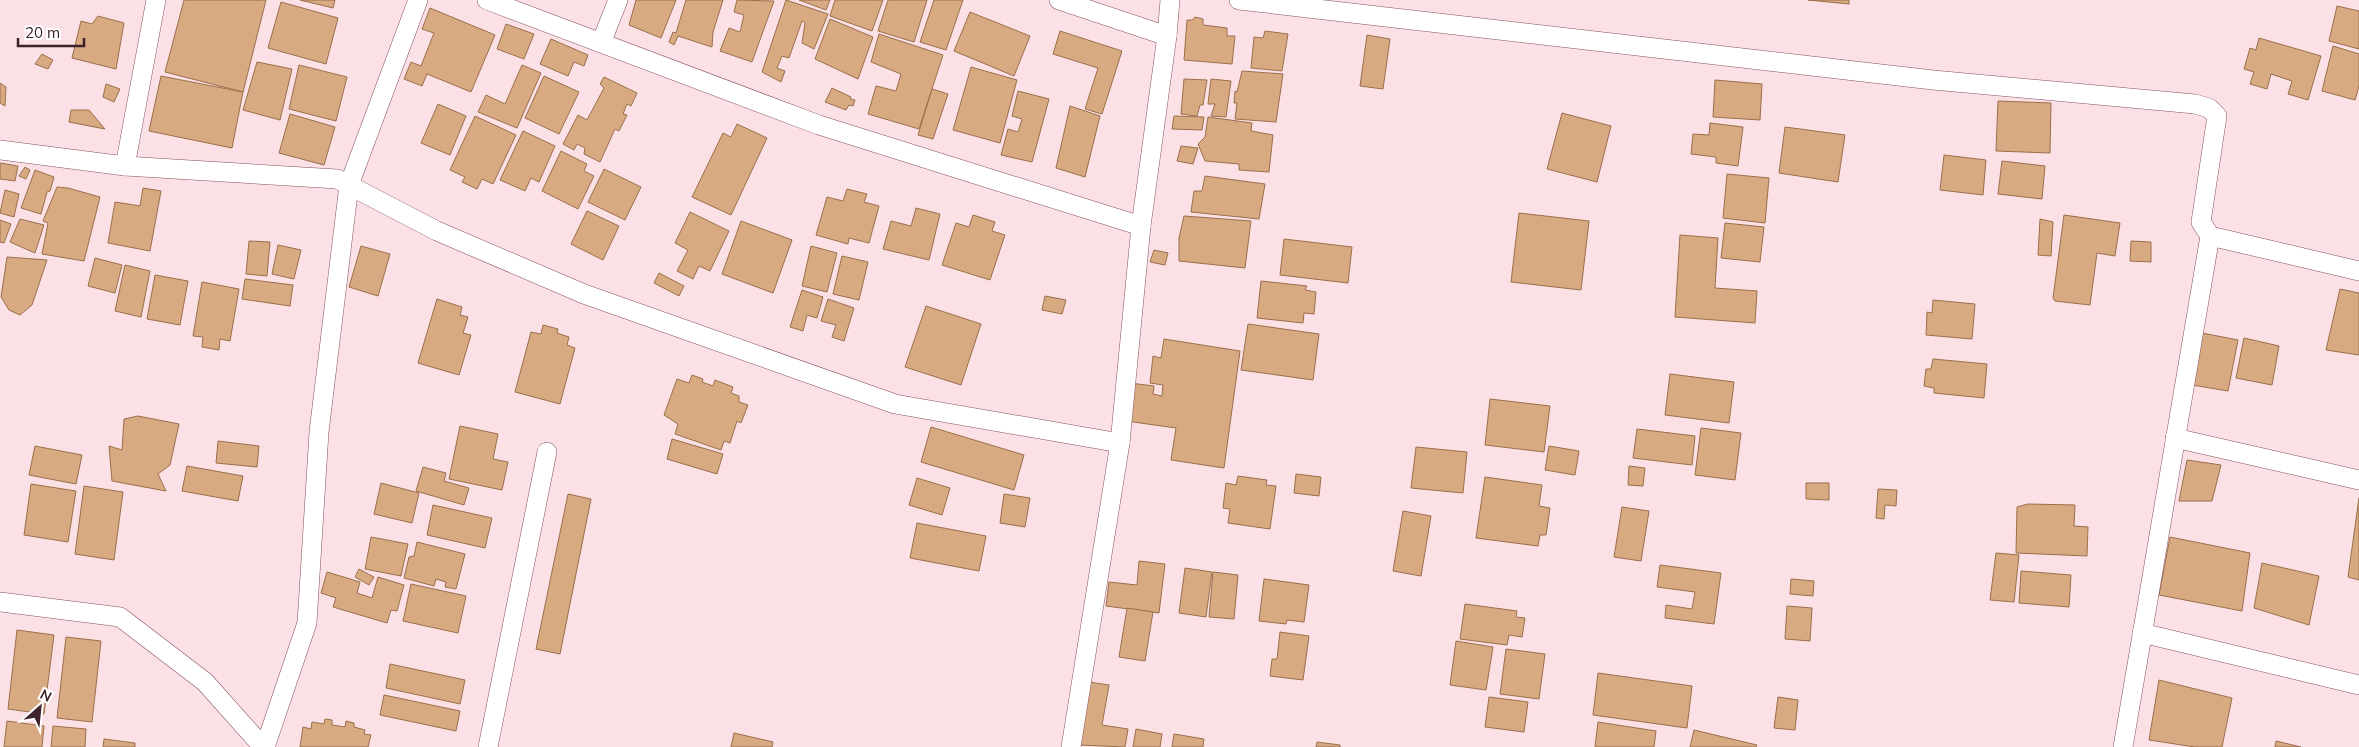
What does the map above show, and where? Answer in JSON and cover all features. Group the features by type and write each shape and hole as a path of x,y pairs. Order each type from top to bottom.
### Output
{"street":[{"path":"125,166 156,0"},
{"path":"0,602 120,617 205,682 264,747 307,623 319,432 349,185 418,0"},
{"path":"487,0 819,125 1141,226"},
{"path":"601,43 618,0"},
{"path":"1059,0 1167,36"},
{"path":"1071,747 1120,443 1141,226 1167,36 1170,0"},
{"path":"1239,0 1933,80 2195,104 2208,108 2217,116 2201,222 2210,236 2123,747"},
{"path":"0,150 125,166 337,179 437,232 584,294 895,404 1120,443"},
{"path":"2210,236 2359,271"},
{"path":"2175,438 2359,480"},
{"path":"488,747 547,452"},
{"path":"2142,634 2359,686"}],"building":[{"path":"184,0 266,0 243,92 165,72"},
{"path":"300,0 335,0 333,8"},
{"path":"636,0 676,0 661,38 629,25"},
{"path":"686,0 723,0 713,32 712,47 678,36 674,45 669,42 673,32 676,33"},
{"path":"737,0 774,1 752,62 720,51 729,28 740,32 744,15 734,12"},
{"path":"786,0 828,14 814,49 802,43 805,23 802,21 789,58 782,56 777,68 785,71 781,82 762,72"},
{"path":"799,0 830,0 826,10"},
{"path":"835,0 883,0 872,31 830,16"},
{"path":"888,0 927,0 914,42 878,31"},
{"path":"934,0 963,0 946,50 920,42"},
{"path":"1808,0 1849,0 1849,4"},
{"path":"281,2 338,18 326,64 268,48"},
{"path":"2337,6 2359,11 2359,49 2329,41"},
{"path":"430,8 495,35 471,92 427,74 422,86 404,79 411,62 421,66 434,33 422,29"},
{"path":"970,12 1030,36 1014,76 954,51"},
{"path":"98,16 124,23 116,69 72,58 81,21 92,24"},
{"path":"1195,17 1203,19 1203,25 1227,28 1227,36 1235,36 1232,64 1184,60 1187,20 1192,20"},
{"path":"830,19 873,37 858,79 815,59"},
{"path":"506,24 534,34 524,59 497,49"},
{"path":"1060,31 1122,51 1102,114 1085,109 1098,68 1053,54"},
{"path":"1265,31 1288,34 1282,71 1251,68 1254,37 1263,38"},
{"path":"879,34 943,55 919,129 868,114 876,86 896,91 901,74 871,62"},
{"path":"1367,35 1390,39 1383,89 1360,86"},
{"path":"2259,38 2321,56 2308,100 2288,94 2292,81 2271,74 2267,89 2250,84 2254,72 2244,69 2250,48 2256,50"},
{"path":"551,39 588,55 584,66 574,62 568,76 540,64"},
{"path":"2333,46 2359,54 2359,86 2355,100 2322,91"},
{"path":"42,54 53,60 48,69 35,64"},
{"path":"257,62 292,69 280,120 243,110"},
{"path":"299,65 347,77 336,121 289,109"},
{"path":"522,65 541,73 517,128 478,112 486,95 505,104"},
{"path":"971,67 1017,80 1000,143 953,130"},
{"path":"1242,71 1283,74 1276,122 1235,119 1237,103 1234,103 1235,91 1237,92"},
{"path":"161,76 243,92 232,148 149,131"},
{"path":"544,76 579,92 559,134 525,118"},
{"path":"604,77 637,93 631,106 627,104 623,114 627,115 619,131 615,129 600,162 584,154 585,148 577,144 574,150 563,144 578,115 587,120 604,88 600,84"},
{"path":"1184,79 1207,80 1203,105 1200,105 1197,116 1181,114"},
{"path":"1211,79 1231,81 1226,117 1211,116 1215,104 1208,104"},
{"path":"1715,80 1762,84 1760,120 1713,117"},
{"path":"0,83 6,87 5,106 0,103"},
{"path":"106,84 120,89 114,102 103,97"},
{"path":"832,88 855,100 853,106 849,105 846,110 825,102"},
{"path":"932,89 948,94 933,139 918,135"},
{"path":"1018,91 1049,99 1032,162 1001,155 1008,129 1018,132 1022,119 1012,116"},
{"path":"1998,101 2051,103 2050,153 1996,151"},
{"path":"438,104 466,116 450,155 421,143"},
{"path":"1070,106 1100,116 1085,177 1056,168"},
{"path":"71,110 89,110 105,129 69,122"},
{"path":"1562,113 1611,126 1597,182 1547,169"},
{"path":"290,114 335,127 324,165 279,153"},
{"path":"475,116 516,135 493,184 482,179 477,189 462,182 465,177 450,170"},
{"path":"1174,116 1204,117 1202,130 1172,129"},
{"path":"1208,117 1252,123 1251,131 1273,135 1269,172 1239,170 1239,164 1205,161 1198,144 1205,137"},
{"path":"1710,123 1743,127 1738,166 1716,163 1716,157 1691,154 1693,134 1709,135"},
{"path":"737,124 767,138 731,215 692,197 723,133 731,137"},
{"path":"1785,127 1845,135 1838,182 1779,173"},
{"path":"523,131 555,146 539,182 531,178 525,191 500,180"},
{"path":"1181,146 1198,148 1193,164 1177,161"},
{"path":"561,151 587,164 584,171 594,176 578,209 542,191"},
{"path":"1944,155 1986,160 1983,195 1940,190"},
{"path":"2002,161 2045,166 2042,199 1998,194"},
{"path":"0,163 18,166 15,181 0,179"},
{"path":"25,167 30,170 26,179 19,176"},
{"path":"604,169 641,187 625,220 588,202"},
{"path":"35,170 54,177 50,191 47,192 41,214 21,208"},
{"path":"1727,174 1769,178 1765,223 1723,218"},
{"path":"1205,176 1265,184 1259,219 1191,212 1194,191 1202,191"},
{"path":"57,187 68,188 100,197 84,261 42,254 48,223 43,221"},
{"path":"143,188 161,191 150,251 108,243 115,202 140,206"},
{"path":"847,189 867,194 864,202 879,206 869,243 849,238 848,244 816,235 827,197 843,201"},
{"path":"5,190 19,194 14,217 0,213"},
{"path":"916,208 940,214 929,260 883,249 891,221 911,226"},
{"path":"587,211 619,226 603,260 571,244"},
{"path":"690,212 729,231 710,271 699,266 693,279 677,271 688,250 675,243"},
{"path":"1519,213 1589,221 1581,290 1511,282"},
{"path":"973,215 995,222 992,231 1005,235 990,280 942,265 956,223 969,227"},
{"path":"2064,215 2120,223 2115,256 2097,253 2090,305 2055,301 2053,298"},
{"path":"1184,216 1251,221 1245,268 1179,261 1179,238"},
{"path":"20,219 44,225 35,253 10,242"},
{"path":"2040,219 2053,222 2051,256 2038,255"},
{"path":"0,220 11,224 4,243 0,242"},
{"path":"741,221 792,240 773,293 722,274"},
{"path":"1725,223 1764,227 1760,262 1721,258"},
{"path":"1680,235 1718,238 1715,288 1757,291 1755,323 1675,317"},
{"path":"1284,239 1352,247 1348,283 1280,275"},
{"path":"249,241 270,242 267,276 246,274"},
{"path":"2131,241 2151,242 2151,262 2130,261"},
{"path":"278,245 301,250 294,279 272,274"},
{"path":"361,246 390,254 378,296 349,287"},
{"path":"811,246 837,253 827,292 802,286"},
{"path":"1154,250 1168,253 1165,265 1150,262"},
{"path":"842,256 868,262 859,300 833,294"},
{"path":"7,257 47,260 32,305 20,315 9,310 1,297"},
{"path":"95,258 122,265 115,293 88,286"},
{"path":"125,265 150,271 141,317 115,311"},
{"path":"659,273 684,286 679,296 654,283"},
{"path":"155,275 188,281 180,325 147,319"},
{"path":"245,279 293,285 290,306 242,299"},
{"path":"1261,281 1307,286 1305,290 1316,292 1314,314 1304,313 1303,323 1257,318"},
{"path":"202,282 239,289 230,341 220,339 219,350 202,347 203,337 193,336"},
{"path":"2340,289 2359,293 2359,355 2326,350"},
{"path":"802,290 823,297 817,318 807,315 803,331 790,327"},
{"path":"1045,296 1066,300 1062,314 1042,310"},
{"path":"437,299 462,307 460,315 468,317 463,333 471,335 459,375 418,363"},
{"path":"828,299 854,308 844,341 832,337 836,325 821,321"},
{"path":"1933,300 1975,304 1972,339 1926,335 1927,312 1932,313"},
{"path":"926,306 981,324 961,385 905,367"},
{"path":"1248,324 1319,334 1313,380 1241,370"},
{"path":"543,325 558,329 557,333 569,337 567,345 575,348 560,404 515,392 531,332 541,334"},
{"path":"2202,333 2238,340 2228,391 2192,385"},
{"path":"2244,338 2279,346 2272,385 2236,378"},
{"path":"1164,339 1240,351 1224,468 1171,460 1176,428 1126,421 1130,383 1154,386 1153,394 1162,396 1163,385 1150,383 1153,356 1161,358"},
{"path":"1933,359 1987,364 1984,398 1934,393 1934,388 1924,386 1926,369 1931,369"},
{"path":"1670,374 1734,382 1729,423 1665,415"},
{"path":"692,375 703,379 702,382 713,386 715,380 733,387 731,393 739,396 739,402 748,405 741,423 737,421 730,443 724,441 721,450 675,434 678,424 664,415 677,379 689,383"},
{"path":"1490,399 1550,406 1544,452 1485,445"},
{"path":"138,416 179,424 170,465 158,474 166,491 112,481 109,446 122,450 124,419"},
{"path":"460,426 498,434 493,459 508,462 502,490 449,479"},
{"path":"931,427 1024,455 1014,490 921,462"},
{"path":"1701,428 1741,433 1735,480 1695,475"},
{"path":"1637,429 1695,436 1692,465 1633,458"},
{"path":"672,439 723,454 717,474 667,459"},
{"path":"218,441 259,446 257,467 216,463"},
{"path":"35,446 82,455 76,484 29,475"},
{"path":"1549,446 1579,451 1575,475 1545,470"},
{"path":"1416,447 1467,452 1463,493 1411,488"},
{"path":"2187,460 2221,465 2212,501 2179,501"},
{"path":"187,466 243,476 238,501 182,491"},
{"path":"1629,466 1645,468 1643,486 1628,485"},
{"path":"423,467 446,473 444,481 469,488 464,505 416,491"},
{"path":"1296,474 1321,477 1319,496 1294,493"},
{"path":"1238,476 1267,480 1266,485 1276,486 1270,529 1228,523 1230,509 1223,508 1226,483 1236,485"},
{"path":"1485,477 1542,485 1539,506 1550,508 1546,535 1540,535 1538,546 1476,538"},
{"path":"917,478 950,488 942,515 909,505"},
{"path":"381,483 419,493 412,523 374,514"},
{"path":"1806,483 1829,483 1829,500 1806,499"},
{"path":"31,484 76,491 68,542 24,535"},
{"path":"84,486 123,492 114,560 75,554"},
{"path":"1878,489 1897,490 1896,506 1885,505 1884,519 1876,518"},
{"path":"568,494 591,499 560,654 536,649"},
{"path":"1004,494 1030,498 1025,527 1000,523"},
{"path":"2359,498 2359,580 2348,577"},
{"path":"2028,504 2075,505 2074,526 2088,527 2087,556 2016,553 2017,507"},
{"path":"433,505 492,518 485,548 427,535"},
{"path":"1622,507 1649,511 1641,561 1614,557"},
{"path":"1403,511 1431,516 1421,576 1393,571"},
{"path":"917,523 986,536 979,571 910,558"},
{"path":"371,537 408,544 401,576 365,569"},
{"path":"2170,537 2250,553 2242,611 2159,595"},
{"path":"417,542 465,554 456,589 445,587 446,582 436,579 434,586 404,578 409,557 414,556"},
{"path":"1996,553 2019,555 2014,602 1990,600"},
{"path":"1139,561 1165,564 1159,613 1106,606 1109,582 1137,585"},
{"path":"2262,563 2319,576 2309,625 2254,608"},
{"path":"1660,565 1721,573 1714,624 1665,618 1666,605 1692,609 1695,592 1657,587"},
{"path":"1185,568 1212,572 1206,617 1179,613"},
{"path":"359,569 374,577 369,585 355,577"},
{"path":"2021,571 2071,575 2069,607 2019,603"},
{"path":"327,572 360,582 357,593 372,598 378,577 404,585 397,611 391,610 387,623 333,607 336,598 321,593"},
{"path":"1213,572 1238,575 1234,619 1209,617"},
{"path":"1264,579 1309,585 1304,622 1287,620 1286,624 1259,621"},
{"path":"1791,579 1814,581 1813,596 1790,594"},
{"path":"411,584 466,596 458,633 403,621"},
{"path":"1465,604 1517,611 1516,617 1525,618 1522,637 1509,635 1507,645 1460,639"},
{"path":"1787,606 1812,608 1810,641 1785,639"},
{"path":"1127,608 1153,612 1145,661 1119,657"},
{"path":"17,630 54,635 44,714 8,709"},
{"path":"1280,632 1309,636 1303,680 1270,676 1272,659 1277,659"},
{"path":"66,637 101,641 92,722 57,718"},
{"path":"1456,641 1493,647 1486,690 1450,685"},
{"path":"1506,649 1545,654 1539,699 1500,694"},
{"path":"390,664 465,680 460,704 386,688"},
{"path":"1598,673 1692,686 1687,728 1593,715"},
{"path":"2159,680 2232,698 2222,747 2195,747 2149,740"},
{"path":"1089,682 1109,685 1102,725 1128,729 1125,747 1079,745"},
{"path":"384,695 460,711 456,731 380,715"},
{"path":"1489,697 1528,702 1524,732 1485,727"},
{"path":"1778,697 1798,700 1795,730 1774,728"},
{"path":"325,719 332,720 332,725 345,727 346,721 354,723 354,727 365,730 364,734 371,735 368,747 300,747 303,727 311,729 312,722 324,724"},
{"path":"7,721 44,726 42,747 4,747"},
{"path":"1598,722 1656,731 1654,747 1595,747"},
{"path":"53,726 86,729 85,747 51,747"},
{"path":"1136,729 1162,734 1160,747 1133,747"},
{"path":"1694,730 1757,745 1756,747 1690,747"},
{"path":"734,733 773,742 772,747 731,747"},
{"path":"1174,734 1204,739 1203,747 1172,747"},
{"path":"104,739 135,743 135,747 103,747"},
{"path":"2276,741 2301,747 2275,747"},
{"path":"1317,742 1340,745 1340,747 1316,747"}]}
